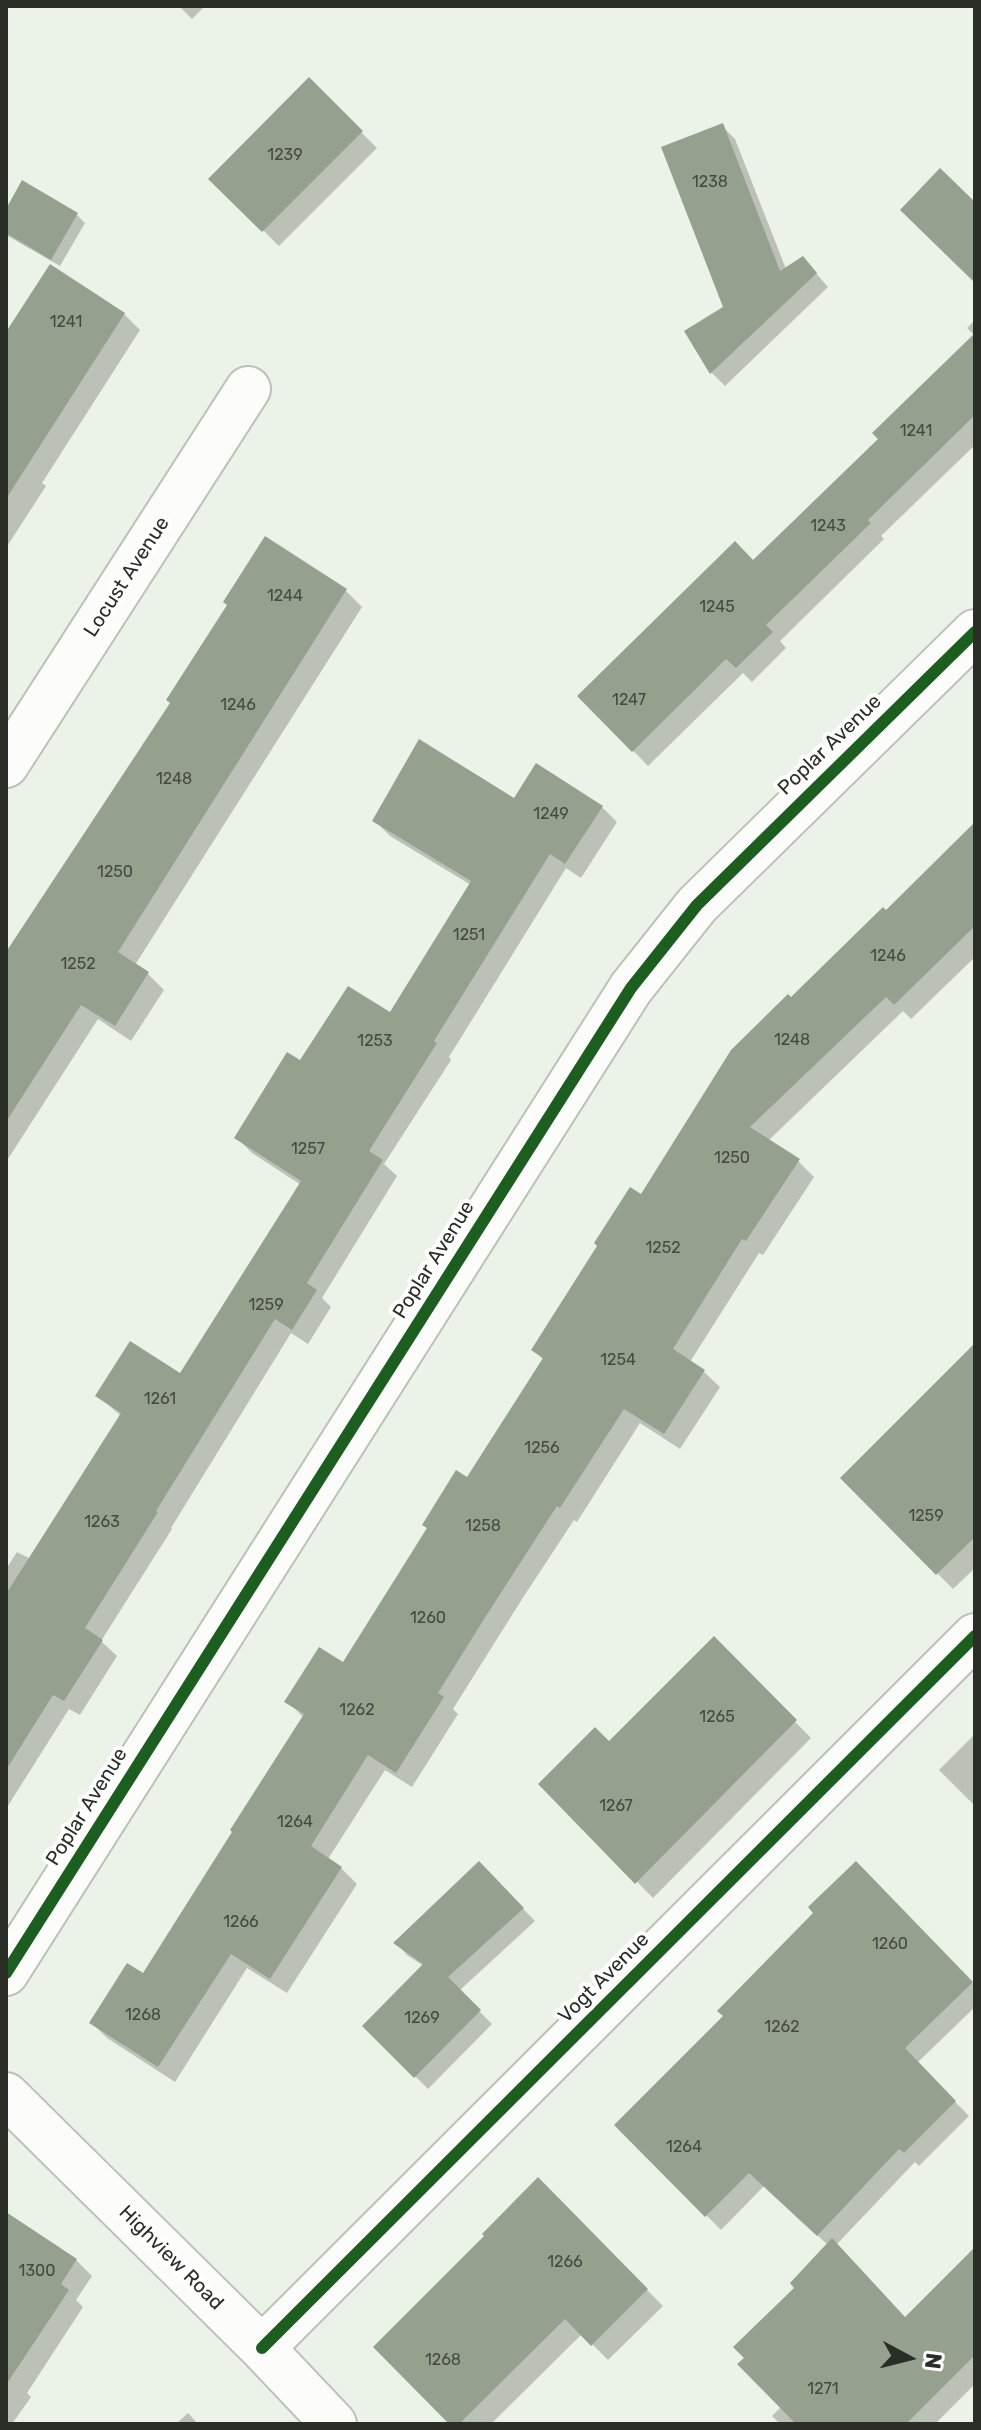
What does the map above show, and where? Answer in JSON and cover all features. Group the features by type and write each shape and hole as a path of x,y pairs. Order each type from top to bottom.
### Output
{"street":[{"name":"Locust Avenue","path":"6,765 248,389"},
{"name":"Poplar Avenue","path":"6,1973 631,988 697,905 975,632"},
{"name":"Vogt Avenue","path":"262,2348 975,1636"},
{"name":"Highview Road","path":"6,2095 262,2348 334,2424"}],"building":[{"path":"309,77 363,131 262,232 208,179"},
{"path":"723,123 780,271 803,256 817,273 710,374 684,331 723,307 661,147"},
{"path":"940,168 975,202 975,283 900,210"},
{"path":"22,180 78,213 51,260 6,233 6,209"},
{"path":"50,264 125,313 6,499 6,332"},
{"path":"975,333 975,415 868,520 871,523 766,625 773,632 736,668 726,659 632,752 577,696 735,541 753,560 878,439 872,433"},
{"path":"265,536 347,589 118,952 149,972 115,1026 81,1005 6,1122 6,952 170,703 166,700 227,605 223,602"},
{"path":"419,739 514,798 536,763 603,806 565,864 550,854 434,1041 437,1043 369,1151 383,1160 307,1283 317,1290 292,1330 275,1319 85,1628 103,1640 64,1701 53,1695 6,1770 6,1594 121,1413 95,1396 130,1341 180,1373 301,1181 234,1138 287,1052 300,1060 348,986 390,1012 471,881 372,821"},
{"path":"975,822 975,926 894,1005 886,997 750,1127 800,1159 746,1241 742,1239 673,1349 705,1370 664,1434 624,1409 486,1616 438,1693 444,1697 396,1773 368,1755 311,1846 342,1867 270,1979 231,1954 158,2067 89,2023 127,1963 143,1973 304,1714 284,1702 319,1647 343,1662 427,1528 422,1525 456,1470 467,1477 543,1358 531,1350 597,1246 594,1243 630,1187 641,1194 731,1050 788,994 791,997 883,907 886,910"},
{"path":"975,1343 975,1537 936,1575 840,1478"},
{"path":"714,1636 797,1720 635,1884 538,1784 595,1727 609,1741"},
{"path":"479,1861 524,1908 448,1977 481,2010 414,2078 362,2026 423,1964 393,1943"},
{"path":"856,1861 973,1982 905,2048 956,2101 904,2153 899,2149 817,2236 749,2173 705,2217 614,2125 723,2016 717,2011 813,1913 808,1907"},
{"path":"538,2177 648,2289 591,2346 565,2319 459,2424 449,2424 373,2347"},
{"path":"6,2212 77,2259 61,2284 69,2290 6,2385"},
{"path":"832,2238 905,2317 975,2247 975,2355 906,2424 796,2424 737,2364 744,2358 733,2347 794,2288 790,2283"}],"cycle path":[{"path":"6,1973 631,988 697,905 975,632"},
{"path":"262,2348 975,1636"}]}
